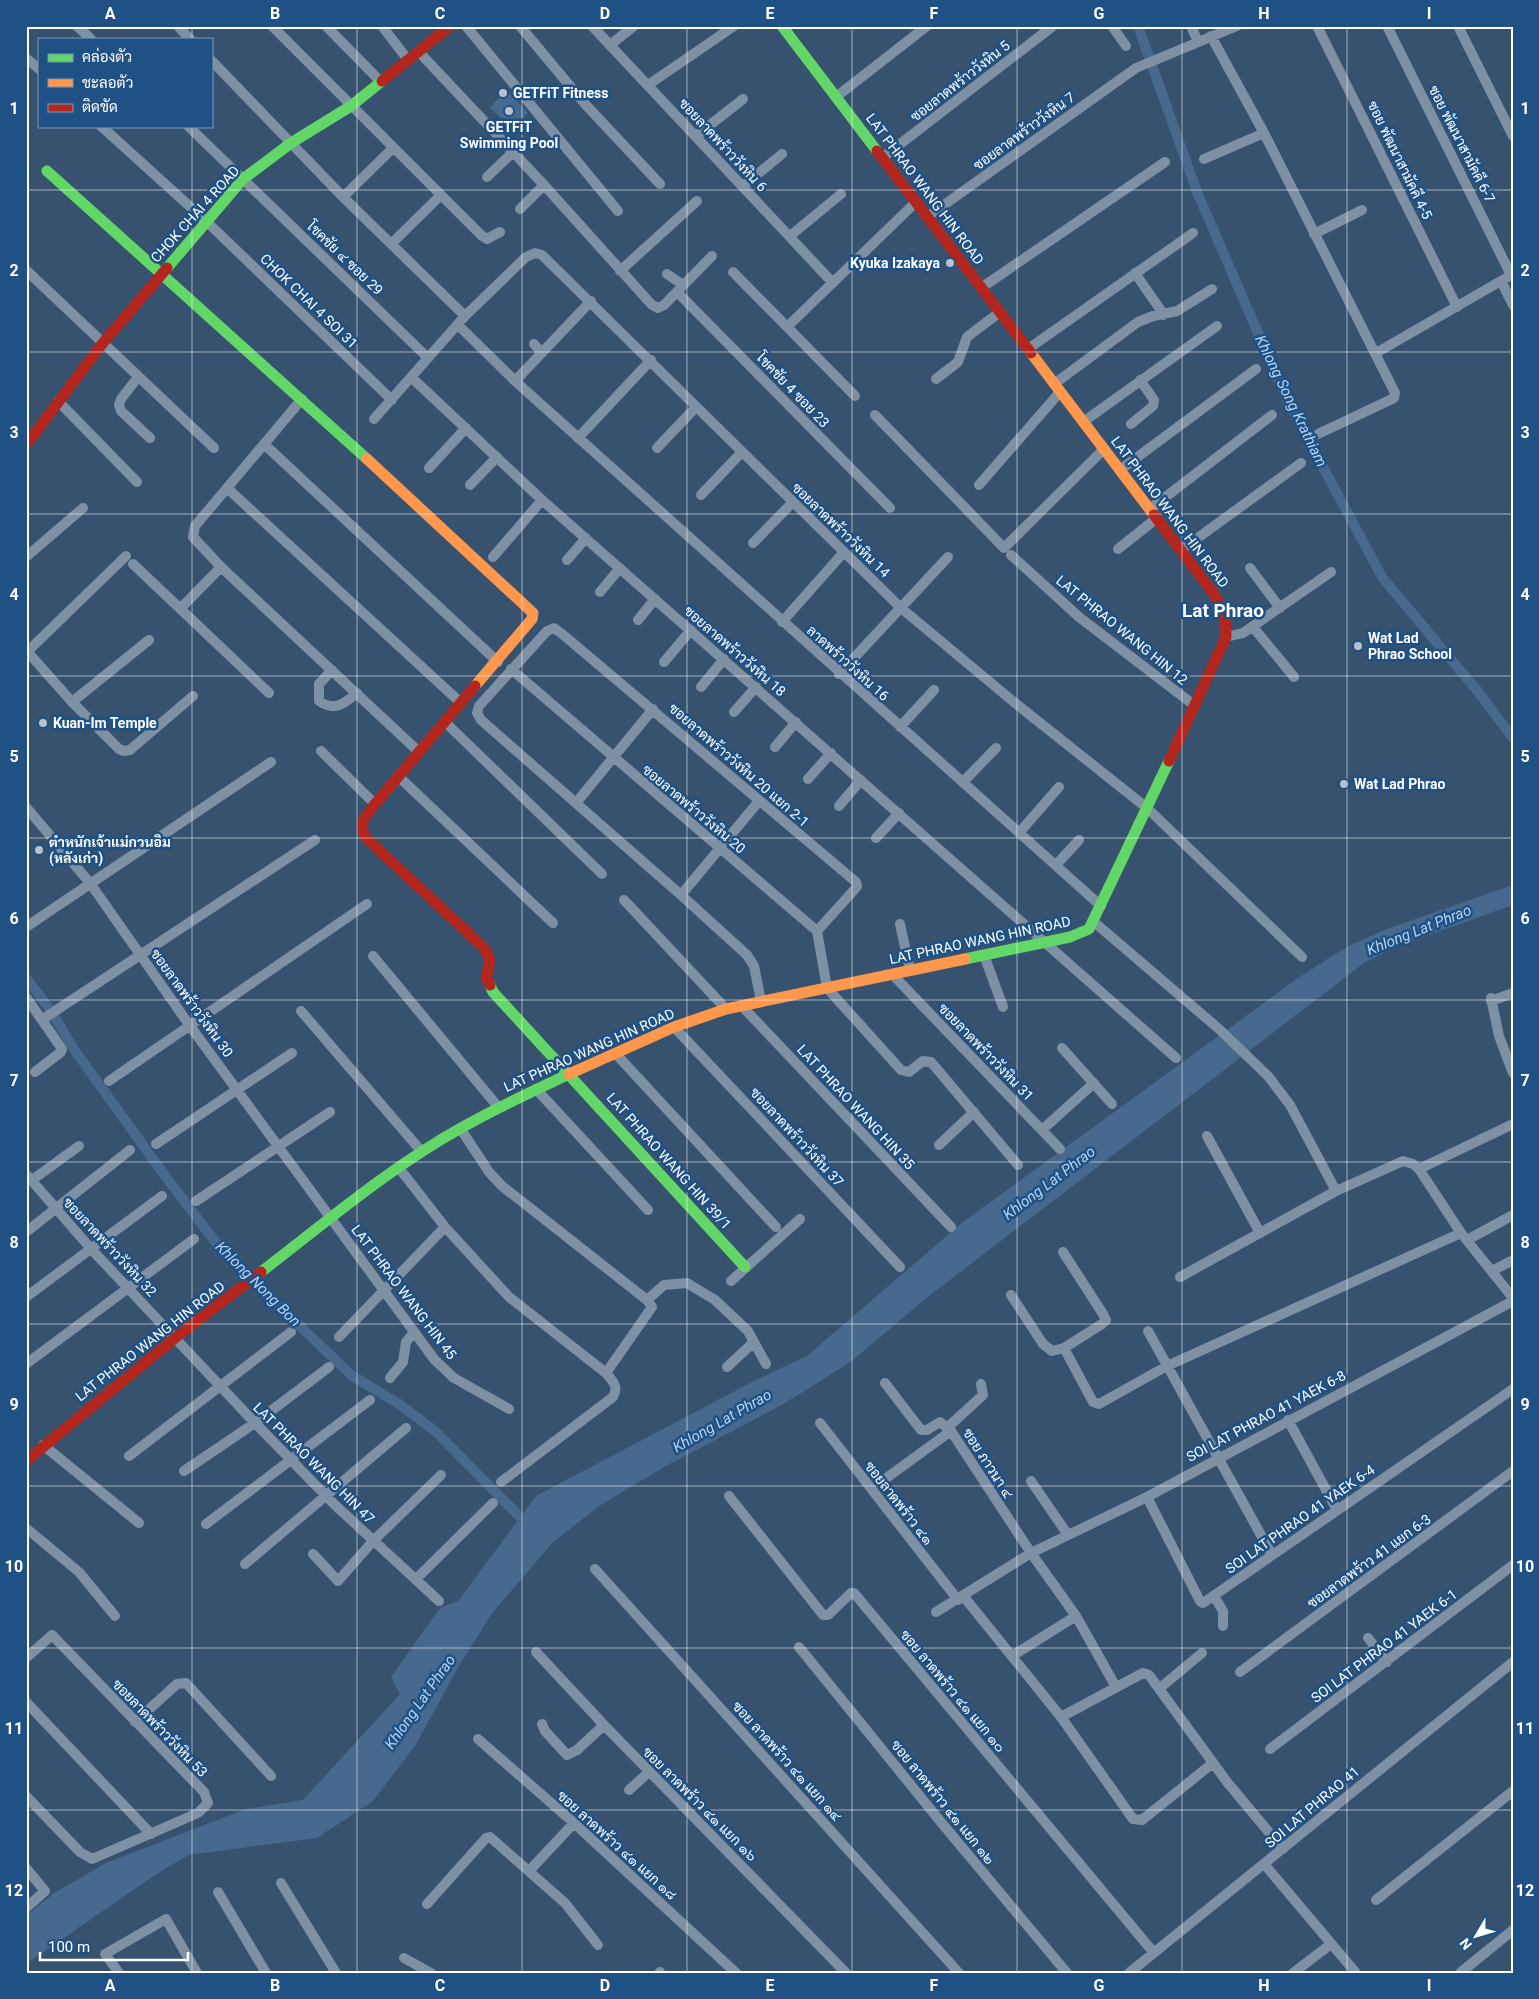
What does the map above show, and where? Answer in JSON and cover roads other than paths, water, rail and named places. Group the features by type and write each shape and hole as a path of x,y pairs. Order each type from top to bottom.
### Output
{"main road":[{"name":"CHOK CHAI 4 ROAD","path":"26,445 102,344 243,179 291,143 351,106 450,26"},
{"name":"LAT PHRAO WANG HIN ROAD","path":"782,26 1214,594 1225,615 1226,637"},
{"path":"47,171 302,400"},
{"name":"LAT PHRAO WANG HIN 39/1","path":"302,400 533,613 532,619 498,662 398,776 362,821 361,829 365,837 484,948 490,960 486,970 488,985 745,1267"},
{"path":"1094,922 1226,637"},
{"name":"LAT PHRAO WANG HIN ROAD","path":"26,1461 43,1445 176,1338 399,1168 460,1128 536,1089 674,1027 726,1009 1080,934 1094,922"}],"street":[{"path":"77,26 90,38"},
{"path":"178,26 189,38"},
{"path":"272,26 392,149 481,236 487,239 500,232"},
{"path":"326,26 381,82"},
{"path":"382,26 408,60"},
{"path":"466,26 618,211"},
{"path":"520,26 585,104 660,184"},
{"name":"ซอยลาดพร้าววังหิน 6","path":"592,26 833,283"},
{"path":"610,45 634,26"},
{"path":"648,85 734,26"},
{"path":"836,97 927,26"},
{"name":"ซอยลาดพร้าววังหิน 5","path":"882,158 1054,26"},
{"path":"1112,26 1126,46"},
{"path":"1191,26 1198,42"},
{"name":"ซอยลาดพร้าววังหิน 7","path":"927,217 1146,64 1236,26"},
{"name":"ซอย พัฒนาสามัคคี 4-5","path":"1317,26 1457,307"},
{"name":"ซอย พัฒนาสามัคคี 6-7","path":"1387,26 1512,274"},
{"path":"1458,26 1513,136"},
{"path":"1211,36 1264,132 1396,393 1394,398 1318,434"},
{"path":"419,52 544,185 652,305 658,308 712,256"},
{"path":"26,58 38,68"},
{"path":"212,61 343,197 465,316 426,357 392,400 374,419"},
{"path":"696,136 743,100"},
{"name":"CHOK CHAI 4 SOI 31","path":"104,128 207,222 392,400"},
{"name":"โชคชัย ๔ ซอย 29","path":"190,128 426,357"},
{"path":"1204,158 1264,132"},
{"path":"343,197 392,149"},
{"path":"487,177 512,152"},
{"path":"743,186 782,154"},
{"path":"981,288 1165,162"},
{"path":"520,209 544,185"},
{"path":"790,236 841,194"},
{"path":"391,244 440,196"},
{"path":"620,271 697,201"},
{"path":"788,326 916,202"},
{"path":"1314,234 1362,210"},
{"path":"1028,349 1193,233"},
{"name":"ซอยลาดพร้าววังหิน 14","path":"465,316 526,257 535,253 542,255 591,301 651,360 696,408 901,608 1015,703 1147,808 1302,957"},
{"path":"26,270 214,448"},
{"path":"733,272 855,396"},
{"path":"1135,273 1164,315"},
{"name":"โชคชัย 4 ซอย 23","path":"667,274 673,276 680,288 890,508"},
{"path":"1376,353 1512,274"},
{"path":"1501,282 1513,305"},
{"path":"979,485 1057,388 1138,322 1177,311 1212,289"},
{"path":"515,381 591,301"},
{"path":"936,379 958,362 967,337 1000,312"},
{"name":"ลาดพร้าววังหิน 16","path":"458,325 515,381 839,674 1101,906"},
{"path":"1083,422 1217,326"},
{"path":"534,344 542,353"},
{"path":"578,438 651,360"},
{"path":"1120,470 1256,369"},
{"path":"138,377 120,399 118,405 121,411 150,438"},
{"name":"ซอยลาดพร้าววังหิน 18","path":"411,377 542,500 1176,1058"},
{"path":"1131,424 1153,406 1154,400 1140,380"},
{"path":"302,400 193,531 193,537 221,567 419,752"},
{"path":"58,401 137,482"},
{"path":"657,448 696,408"},
{"name":"LAT PHRAO WANG HIN 12","path":"875,415 1007,552 1079,617 1194,705"},
{"path":"1118,549 1153,514 1272,415"},
{"path":"429,468 466,428"},
{"path":"264,444 498,662"},
{"path":"1007,552 1104,449"},
{"path":"701,495 742,452"},
{"path":"470,484 496,457"},
{"path":"1181,550 1301,463"},
{"path":"228,488 461,703"},
{"path":"493,557 542,500"},
{"path":"753,543 793,502"},
{"path":"26,557 83,508"},
{"path":"567,560 586,538"},
{"path":"782,622 844,552"},
{"path":"839,674 948,557"},
{"path":"194,696 130,750 124,751 118,749 72,702 27,650 130,560 269,693"},
{"path":"180,609 221,567"},
{"path":"600,592 620,568"},
{"path":"1250,568 1280,608"},
{"path":"1226,637 1244,633 1331,572"},
{"path":"638,620 655,599"},
{"path":"1253,627 1294,677"},
{"name":"ซอยลาดพร้าววังหิน 20 แยก 2-1","path":"511,669 547,631 554,628 653,709 857,884 817,931"},
{"path":"664,662 691,630"},
{"path":"72,702 148,640"},
{"path":"701,687 724,659"},
{"path":"511,669 479,706 477,714 481,720 747,955 754,966 761,1001"},
{"name":"ซอยลาดพร้าววังหิน 20","path":"511,669 817,931"},
{"path":"332,670 319,684 319,701 327,706 335,707 344,704 357,693"},
{"path":"734,712 756,687"},
{"path":"900,727 934,690"},
{"path":"576,803 653,709"},
{"path":"445,722 602,874"},
{"path":"775,747 796,722"},
{"path":"963,782 996,748"},
{"path":"320,751 375,804"},
{"path":"808,779 831,753"},
{"path":"26,927 271,762"},
{"path":"398,776 553,923"},
{"path":"839,806 861,780"},
{"path":"1019,833 1059,787"},
{"path":"681,895 759,801"},
{"name":"ซอยลาดพร้าววังหิน 30","path":"26,807 90,883 190,1026 331,1218"},
{"path":"876,838 899,813"},
{"path":"50,1015 315,840"},
{"path":"1056,865 1079,840"},
{"path":"624,900 726,1009"},
{"path":"109,1081 367,904"},
{"path":"1094,922 1219,1029 1268,1076 1290,1105 1336,1191"},
{"path":"900,924 910,970"},
{"path":"817,931 827,988 901,1070 909,1072 923,1061 931,1062 1018,1165"},
{"path":"984,955 1003,1007"},
{"path":"372,956 499,1108"},
{"name":"ซอยลาดพร้าววังหิน 31","path":"892,974 1060,1148"},
{"path":"1513,993 1491,999 1499,1036 1513,1073"},
{"path":"26,997 50,1015 62,1049 62,1052 35,1072"},
{"name":"LAT PHRAO WANG HIN 35","path":"741,1005 950,1227"},
{"path":"300,1011 422,1152"},
{"name":"ซอยลาดพร้าววังหิน 37","path":"674,1027 900,1267"},
{"path":"1062,1048 1112,1104"},
{"path":"156,1144 292,1053"},
{"path":"615,1053 776,1227"},
{"path":"1042,1130 1094,1083"},
{"path":"536,1089 648,1210"},
{"path":"196,1201 330,1112"},
{"path":"939,1145 974,1112"},
{"path":"1419,1169 1513,1124"},
{"path":"460,1128 490,1172 502,1186 647,1300 652,1307 606,1374"},
{"path":"1208,1136 1260,1233"},
{"path":"29,1177 79,1146"},
{"path":"26,1232 130,1150"},
{"path":"1180,1277 1336,1191 1403,1162 1413,1164 1419,1169 1464,1237 1513,1299"},
{"path":"399,1168 445,1227 508,1297 606,1374 616,1384 616,1392 613,1397 502,1482"},
{"name":"ซอยลาดพร้าววังหิน 32","path":"29,1177 92,1250 176,1338"},
{"path":"26,1297 92,1250 162,1196"},
{"path":"1064,1348 1093,1402 1097,1404 1167,1366 1513,1215"},
{"name":"LAT PHRAO WANG HIN 45","path":"331,1218 434,1359 454,1378 509,1409"},
{"path":"731,1281 800,1219"},
{"path":"340,1337 445,1227"},
{"path":"26,1364 194,1239"},
{"path":"1011,1295 1047,1349 1052,1351 1064,1348 1106,1320 1063,1252"},
{"path":"1492,1271 1513,1260"},
{"path":"647,1300 664,1285 687,1283 715,1300 748,1331 766,1364"},
{"name":"SOI LAT PHRAO 41 YAEK 6-8","path":"961,1598 1031,1553 1147,1497 1217,1457 1513,1299"},
{"path":"1148,1331 1272,1555"},
{"path":"129,1456 291,1332"},
{"path":"390,1378 403,1362 406,1342 414,1332"},
{"name":"LAT PHRAO WANG HIN 47","path":"176,1338 292,1461 373,1541 439,1601"},
{"path":"727,1367 754,1342"},
{"path":"184,1471 255,1423 329,1367"},
{"path":"885,1383 921,1430 927,1430 940,1422 949,1429 983,1395 981,1384"},
{"name":"SOI LAT PHRAO 41 YAEK 6-4","path":"1214,1596 1513,1389"},
{"path":"206,1524 292,1461 370,1400"},
{"path":"1288,1420 1337,1510"},
{"name":"ซอยลาดพร้าว ๔๑","path":"820,1423 961,1598 1012,1656 1060,1717 1130,1815 1136,1820 1142,1820 1213,1763"},
{"path":"245,1564 325,1494 406,1428"},
{"name":"ซอย ภาวนา ๔","path":"885,1479 949,1429 1031,1553 1076,1616 1116,1687"},
{"path":"43,1445 139,1523"},
{"name":"ซอยลาดพร้าว 41 แยก 6-3","path":"1240,1672 1513,1471"},
{"path":"313,1554 338,1580 373,1541 441,1475"},
{"path":"1031,1481 1068,1535"},
{"name":"ซอย ลาดพร้าว ๔๑ แยก ๑๐","path":"729,1496 823,1615 828,1615 851,1593 854,1593 1154,1954"},
{"path":"1147,1497 1200,1601 1203,1603 1214,1596 1223,1611 1223,1626"},
{"path":"416,1579 493,1502"},
{"path":"26,1528 79,1572 115,1616"},
{"name":"SOI LAT PHRAO 41 YAEK 6-1","path":"1270,1748 1387,1662 1513,1565"},
{"name":"ซอย ลาดพร้าว ๔๑ แยก ๑๔","path":"595,1569 959,1973"},
{"path":"936,1612 961,1598"},
{"path":"1012,1656 1076,1616"},
{"name":"ซอยลาดพร้าววังหิน 53","path":"26,1658 52,1635 204,1792 208,1799 203,1810 92,1858 80,1852 26,1796"},
{"path":"1368,1638 1387,1662"},
{"name":"ซอย ลาดพร้าว ๔๑ แยก ๑๒","path":"799,1647 940,1822 1067,1973"},
{"name":"ซอย ลาดพร้าว ๔๑ แยก ๑๖","path":"536,1652 649,1772 846,1973"},
{"path":"1160,1688 1202,1653"},
{"name":"SOI LAT PHRAO 41","path":"1130,1973 1513,1662"},
{"path":"1060,1717 1143,1672 1153,1678 1213,1763 1282,1849"},
{"path":"135,1722 177,1684 186,1683 270,1776"},
{"path":"26,1702 151,1834"},
{"path":"542,1724 545,1731 567,1755 577,1750 604,1725"},
{"name":"ซอย ลาดพร้าว ๔๑ แยก ๑๘","path":"478,1739 574,1823 736,1973"},
{"path":"629,1790 649,1772"},
{"path":"1376,1900 1513,1791"},
{"path":"529,1871 574,1823"},
{"path":"427,1904 488,1836 565,1903 598,1945"},
{"path":"1265,1865 1356,1973"},
{"path":"26,1868 44,1891 26,1908"},
{"path":"281,1883 336,1973"},
{"path":"218,1892 266,1973"},
{"path":"119,1973 105,1954 166,1919 197,1973"},
{"path":"1460,1973 1513,1930"},
{"path":"1294,1973 1331,1944"},
{"path":"404,1958 431,1973"}],"water":[{"name":"GETFiT Swimming Pool","path":"506,89 528,113 513,129 490,108"},
{"name":"Khlong Lat Phrao","path":"1513,885 1513,905 1395,947 1364,963 925,1299 852,1361 787,1402 666,1466 602,1504 553,1542 493,1612 460,1664 415,1746 373,1801 317,1838 189,1855 161,1871 26,1964 26,1916 54,1893 106,1863 246,1809 303,1800 400,1694 391,1677 440,1608 458,1601 536,1496 754,1381 807,1356 963,1222 1301,976 1350,945 1387,929"}],"waterway":[{"name":"Khlong Song Krathiam","path":"1138,26 1197,192 1287,400 1382,577 1479,693 1513,738"},
{"name":"Khlong Nong Bon","path":"26,978 52,1012 73,1048 160,1169 223,1252 351,1375 402,1406 436,1432 529,1526"}],"place":[{"name":"GETFiT Fitness","path":"503,93"},
{"name":"GETFiT Swimming Pool","path":"509,111"},
{"name":"Kyuka Izakaya","path":"950,263"},
{"name":"Wat Lad Phrao School","path":"1358,646"},
{"name":"Kuan-Im Temple","path":"43,723"},
{"name":"Wat Lad Phrao","path":"1344,784"},
{"name":"ตำหนักเจ้าแม่กวนอิม (หลังเก่า)","path":"39,850"}],"district":[{"name":"Lat Phrao","path":"1223,610"}]}
